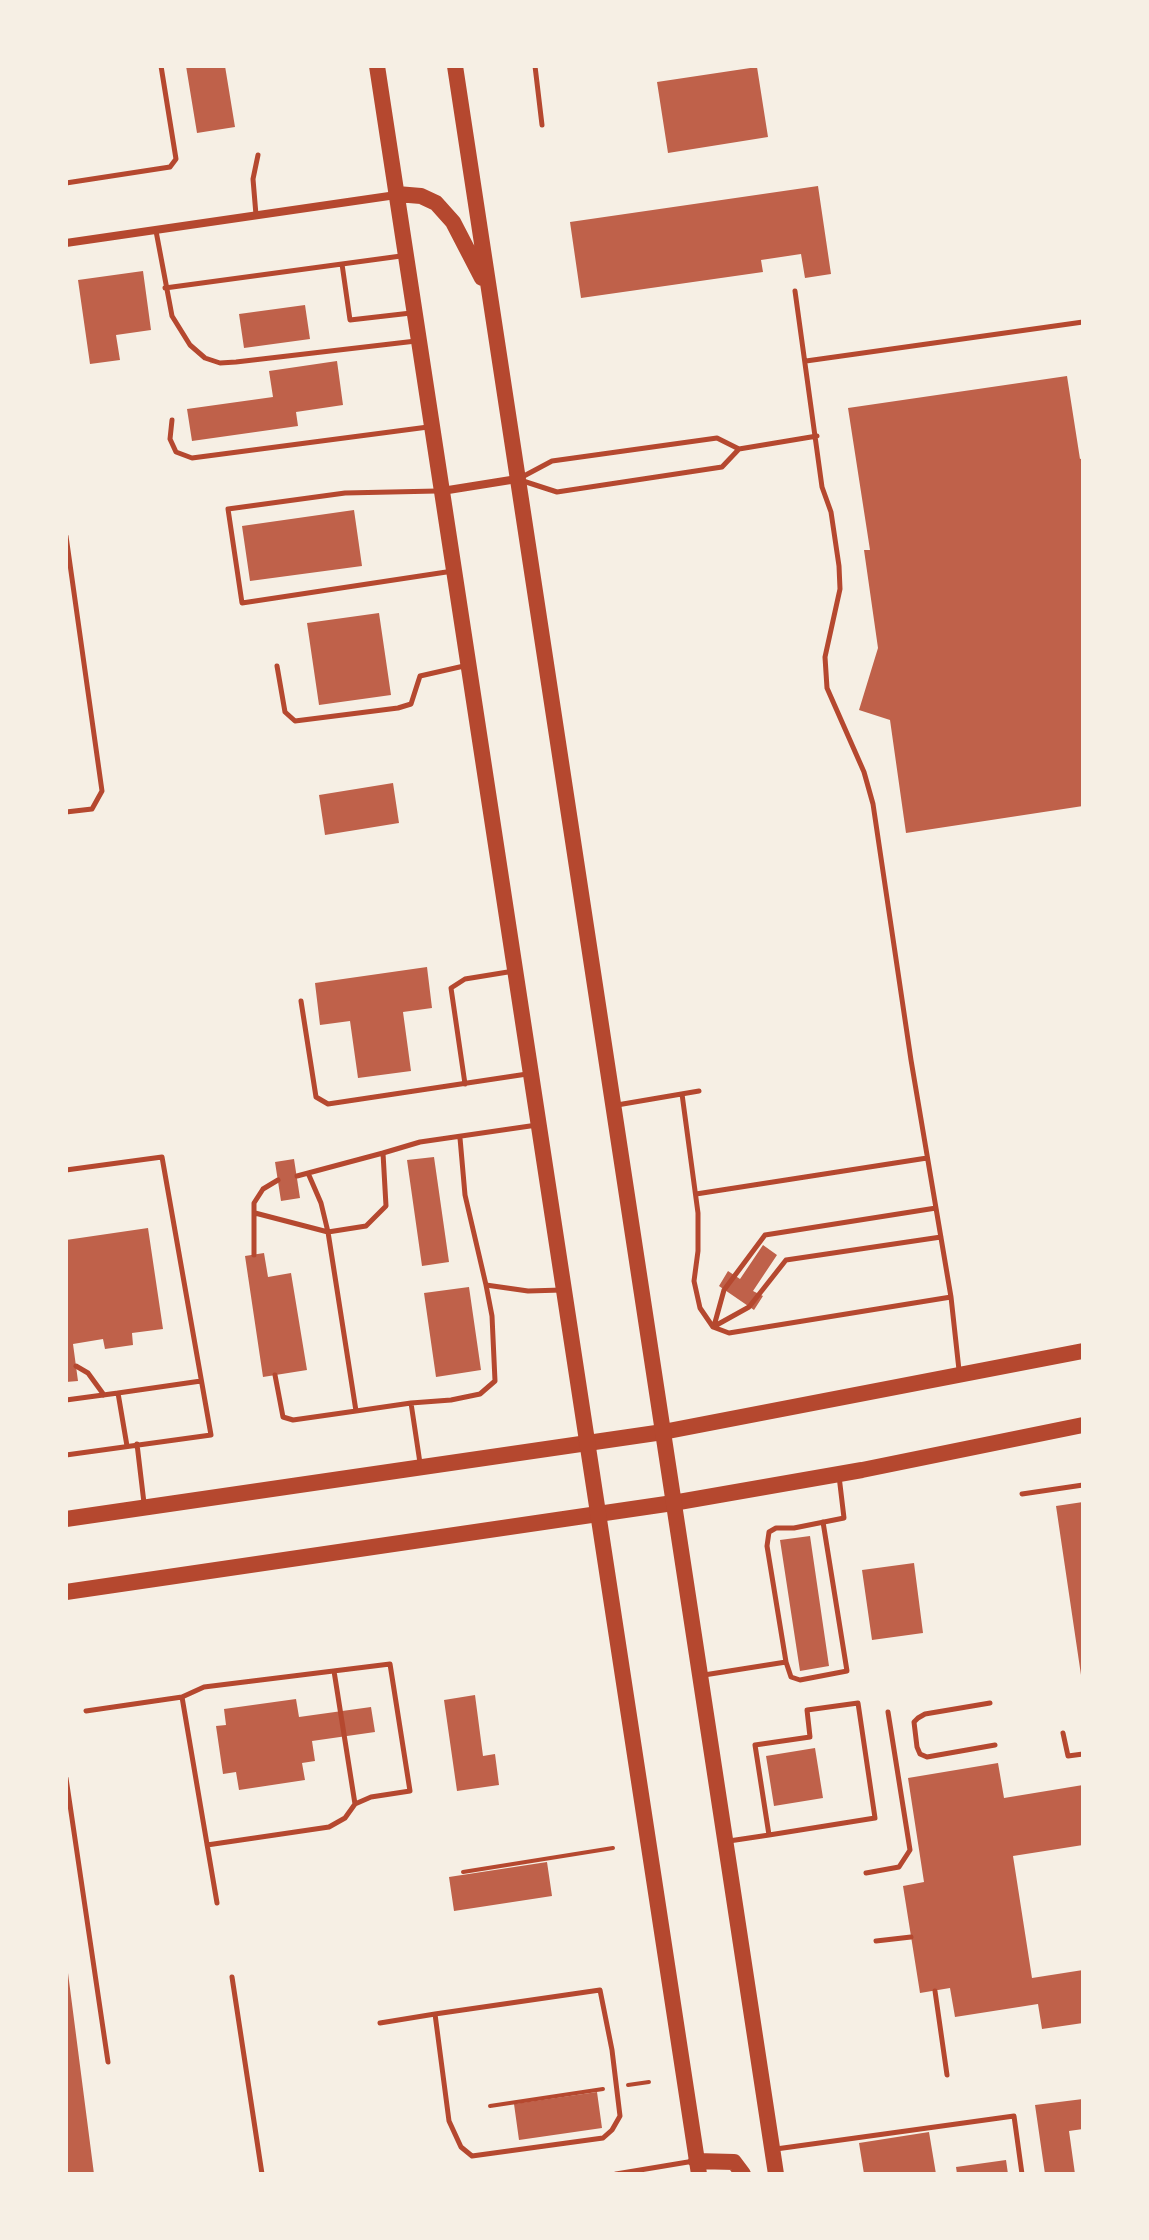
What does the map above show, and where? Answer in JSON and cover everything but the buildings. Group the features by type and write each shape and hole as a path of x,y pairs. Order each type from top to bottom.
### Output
{"main road":[{"path":"377,66 698,2168 734,2162 743,2174"},
{"path":"455,66 776,2174"},
{"path":"397,194 421,196 436,203 453,222 489,290"},
{"path":"66,1519 663,1432 1083,1351"},
{"path":"66,1592 673,1503 1083,1425"}],"street":[{"path":"66,243 397,194"},
{"path":"442,491 517,479"}],"lane":[{"path":"66,183 170,167 176,159 161,66"},
{"path":"535,66 542,125"},
{"path":"256,215 253,179 258,155"},
{"path":"156,230 172,316 190,345 205,358 220,363 419,340"},
{"path":"165,288 406,255"},
{"path":"342,264 350,320 415,312"},
{"path":"795,291 822,487 831,512 840,589 825,657 827,688 864,772 873,804 951,1297 960,1375"},
{"path":"806,361 1083,322"},
{"path":"172,420 170,439 176,452 192,458 433,427"},
{"path":"517,479 552,461 717,438 739,449 817,436"},
{"path":"517,479 557,492 722,467 739,449"},
{"path":"442,491 345,493 228,509 242,603 455,571"},
{"path":"66,536 102,791 92,809 66,812"},
{"path":"277,666 285,712 295,721 411,704 420,676 469,666"},
{"path":"465,1084 451,988 465,979 516,970"},
{"path":"301,1001 316,1097 328,1104 532,1074"},
{"path":"613,1106 699,1091"},
{"path":"682,1094 696,1194 698,1251 694,1281 700,1308 713,1327 729,1333 951,1297"},
{"path":"297,1176 420,1142 539,1125"},
{"path":"275,1375 283,1417 293,1420 451,1400 480,1394 495,1381 492,1316 465,1195 460,1138"},
{"path":"255,1213 328,1232 366,1226 386,1206 383,1153"},
{"path":"66,1170 162,1157 211,1435 66,1455"},
{"path":"696,1194 927,1158"},
{"path":"308,1173 321,1203 328,1232 356,1411"},
{"path":"254,1255 254,1203 263,1189 278,1180"},
{"path":"713,1327 724,1290 765,1235 936,1208"},
{"path":"713,1327 749,1307 786,1260 941,1237"},
{"path":"486,1285 528,1291 564,1290"},
{"path":"76,1366 88,1373 104,1395"},
{"path":"66,1400 201,1381"},
{"path":"118,1393 127,1446"},
{"path":"411,1403 421,1468"},
{"path":"137,1444 144,1508"},
{"path":"823,1522 847,1671 800,1680 791,1677 786,1662 767,1546 769,1532 776,1528 844,1518 839,1473"},
{"path":"1022,1494 1083,1485"},
{"path":"699,1676 786,1662"},
{"path":"86,1711 182,1697 204,1687 390,1664 410,1791 371,1797 355,1804 345,1818 329,1827 207,1845"},
{"path":"334,1671 355,1804"},
{"path":"182,1697 217,1903"},
{"path":"724,1842 769,1835 875,1818 858,1703 807,1710 810,1737 755,1745 769,1835"},
{"path":"990,1703 925,1714 914,1722 917,1747 920,1754 927,1757 995,1745"},
{"path":"866,1873 899,1867 910,1850 888,1712"},
{"path":"1063,1733 1068,1756 1083,1754"},
{"path":"66,1778 69,1822 108,2062"},
{"path":"876,1941 911,1937"},
{"path":"232,1977 262,2174"},
{"path":"380,2023 435,2014 600,1990 612,2050 620,2116 612,2130 603,2138 472,2156 461,2147 449,2121 435,2014"},
{"path":"935,1991 947,2075"},
{"path":"772,2149 1014,2116 1022,2174"},
{"path":"616,2174 698,2168"}],"path":[{"path":"463,1872 613,1848"},
{"path":"490,2106 649,2082"}]}
